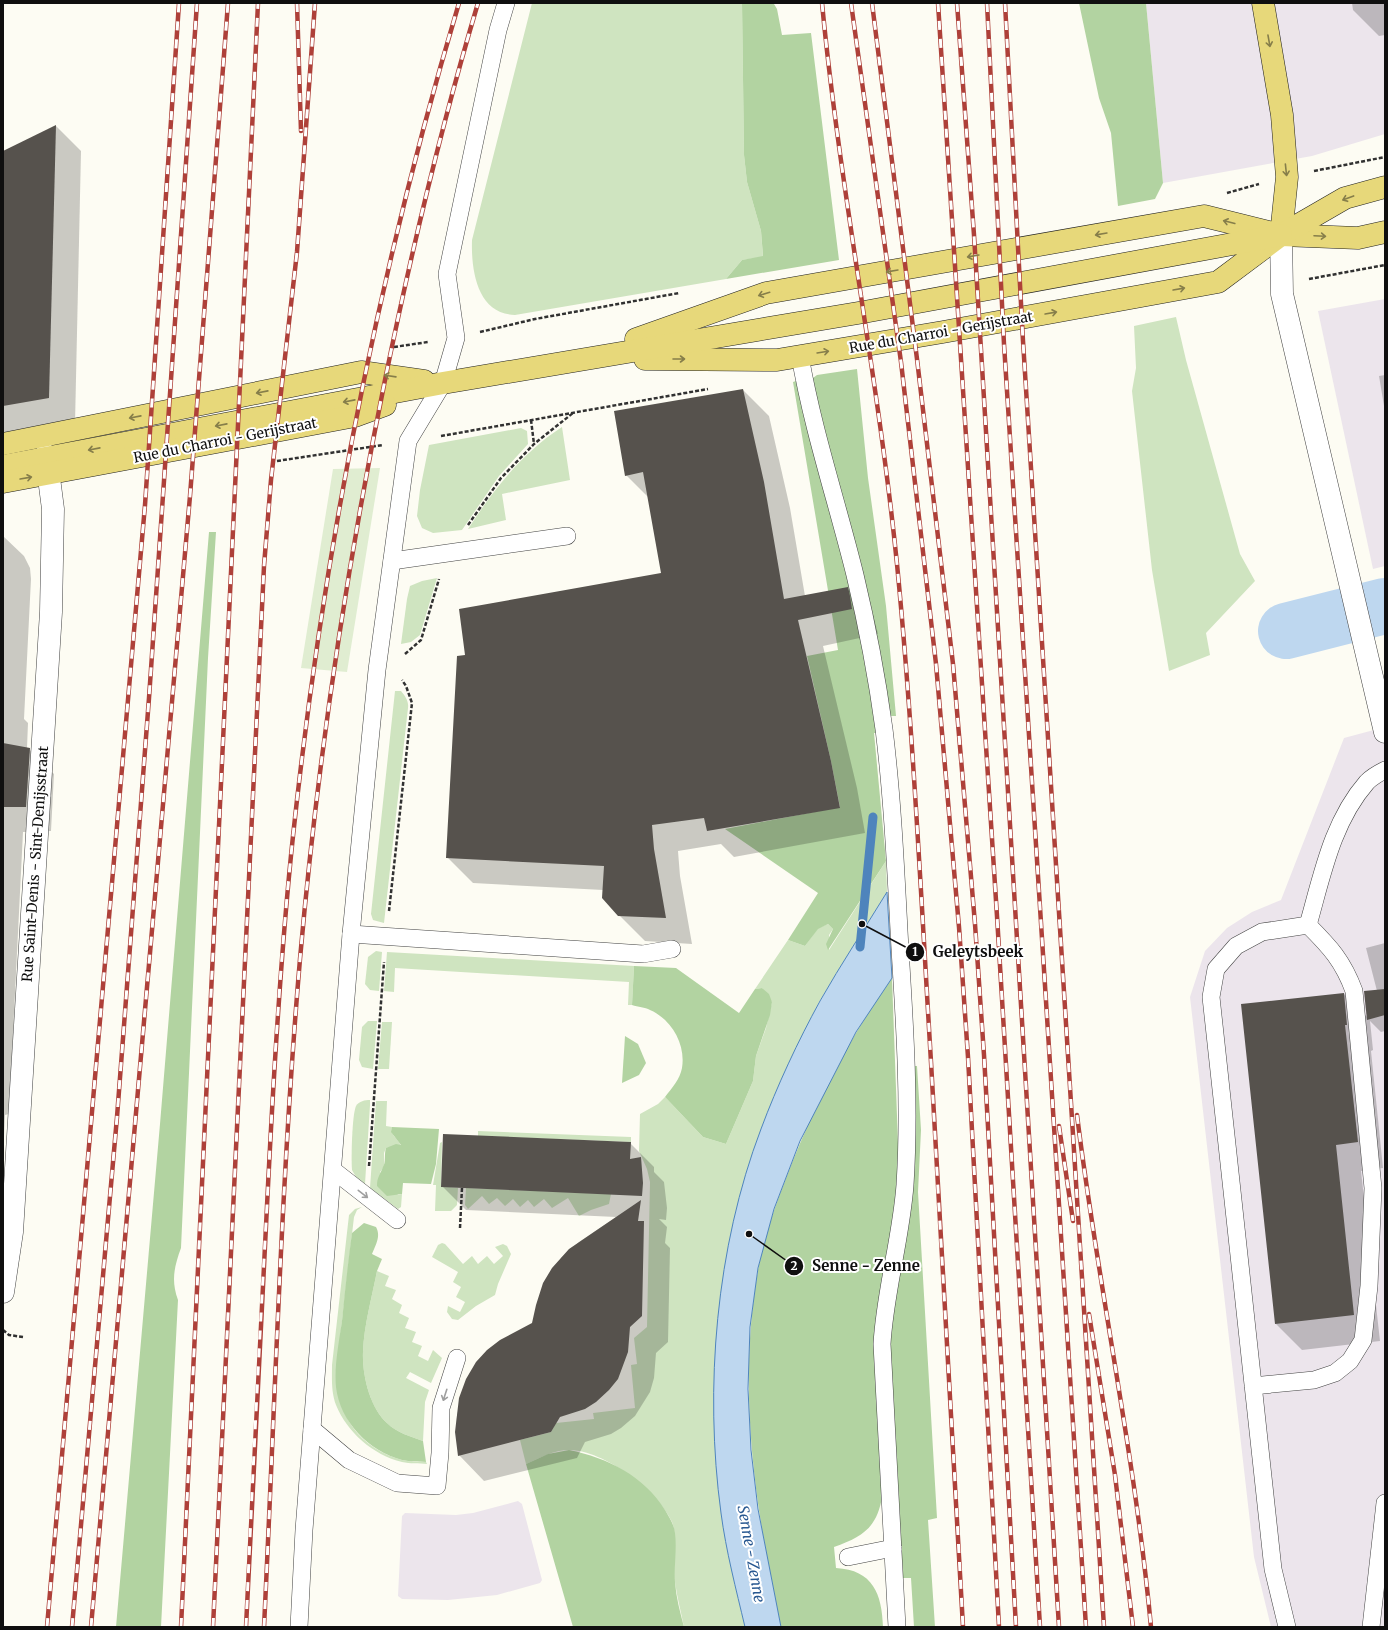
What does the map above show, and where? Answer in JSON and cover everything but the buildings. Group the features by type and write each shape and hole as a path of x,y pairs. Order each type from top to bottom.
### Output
{"main road":[{"path":"1263,3 1282,115 1286,177 1281,235"},
{"name":"Rue du Charroi - Gerijstraat","path":"584,358 777,360 944,332 1218,282 1281,235 1345,198 1385,187"},
{"name":"Rue du Charroi - Gerijstraat","path":"584,358 766,293 1204,216 1281,235 1358,238 1385,232"},
{"name":"Rue du Charroi - Gerijstraat","path":"3,466 47,466 355,416 443,383 584,358 864,312 1281,235"},
{"name":"Rue du Charroi - Gerijstraat","path":"3,444 361,372 443,383"},
{"name":"Rue du Charroi - Gerijstraat","path":"3,482 47,466"}],"street":[{"path":"1281,235 1282,285 1285,309 1385,732"},
{"name":"Rue Saint-Denis - Sint-Denijsstraat","path":"3,1292 12,1232 51,612 53,509 43,435"}],"lane":[{"path":"299,1627 304,1530 351,934 377,670 408,441 443,383 456,338 447,274 498,30 506,3"},
{"path":"800,356 814,426 858,592 884,727 893,811 907,1093 905,1187 884,1313 882,1344 897,1627"},
{"path":"392,561 567,536"},
{"path":"1308,926 1332,841 1354,800 1368,781 1385,770"},
{"path":"1253,1386 1314,1380 1335,1373 1350,1361 1363,1340 1369,1294 1373,1188 1354,991 1346,970 1328,944 1308,926 1262,932 1236,946 1216,969 1211,997 1253,1386 1273,1569 1287,1627"},
{"path":"351,934 643,954 672,949"},
{"path":"333,1170 397,1220"},
{"path":"312,1429 349,1460 397,1483 437,1486 440,1453 441,1408 457,1358"},
{"path":"1371,1627 1385,1502"},
{"path":"848,1557 893,1548"}],"path":[{"path":"1282,285 1385,265"},
{"path":"389,348 456,338 535,319 680,292"},
{"path":"276,461 408,441 714,388"},
{"path":"531,420 534,444"},
{"path":"460,1228 462,1188"},
{"path":"3,1330 9,1335 23,1337"}],"shaded area":[{"path":"1146,3 1385,3 1385,134 1312,156 1163,183"},
{"path":"1385,299 1385,566 1373,569 1318,311"},
{"path":"1385,727 1385,1627 1271,1627 1254,1557 1190,997 1205,951 1227,928 1252,912 1281,900 1344,738"},
{"path":"518,1501 522,1504 542,1580 540,1583 497,1595 448,1600 402,1599 398,1596 402,1516 405,1513 456,1515 473,1513"}],"green space":[{"path":"532,3 742,3 744,155 747,182 761,231 763,257 742,260 726,279 515,315 502,313 492,307 484,299 475,277 472,240"},
{"path":"742,3 774,4 777,9 782,35 811,33 839,260 726,279 742,260 763,256 761,231 747,182 744,155"},
{"path":"1079,3 1146,3 1163,183 1155,199 1118,206 1111,133 1099,98"},
{"path":"1176,317 1186,360 1240,554 1255,581 1206,633 1210,655 1169,671 1152,570 1132,391 1136,368 1134,326"},
{"path":"857,369 868,478 886,606 896,716 887,716 812,385 813,378 817,375"},
{"path":"796,381 839,539 863,643 877,733 874,733 886,861 828,950 826,944 833,929 828,924 818,929 805,946 788,940 818,893 725,829 840,807 807,656 838,650 793,382"},
{"path":"562,427 570,480 502,494 506,520 468,529 488,500 510,473 534,448"},
{"path":"521,428 527,431 528,444 499,476 462,530 433,533 422,528 417,516 420,490 429,445"},
{"path":"380,468 347,672 301,668 333,469"},
{"path":"209,532 216,532 208,658 181,1248 174,1274 178,1300 161,1627 116,1627 160,1124"},
{"path":"437,578 420,635 411,642 401,644 410,586 422,581"},
{"path":"395,691 401,691 408,705 384,923 373,920 371,914"},
{"path":"886,861 887,892 819,1002 786,1071 761,1129 734,1581 745,1627 684,1627 675,1582 674,1528 665,1510 655,1498 628,1474 598,1457 583,1452 569,1450 558,1451 526,1464 520,1440 551,1432 556,1423 594,1419 593,1413 635,1408 631,1365 637,1364 634,1338 647,1327 650,1182 647,1169 639,1151 640,1114 658,1104 665,1097 703,1137 726,1144 753,1081 756,1056 766,1028 772,1002 762,988 755,989 788,940 805,946 818,928 828,924 833,929 829,935 829,950"},
{"path":"376,951 382,952 379,991 370,990 365,984 368,957"},
{"path":"387,952 634,966 632,1005 628,1005 629,982 395,968 394,992 384,991"},
{"path":"634,966 676,968 739,1013 755,989 762,988 769,994 772,1002 770,1015 756,1056 753,1081 726,1144 703,1137 665,1097 681,1072 683,1059 682,1050 675,1033 664,1019 648,1009 632,1005"},
{"path":"892,978 899,1171 882,1497 880,1508 872,1524 867,1530 853,1539 834,1547 836,1568 859,1573 873,1586 880,1604 883,1627 781,1627 763,1538 752,1449 749,1405 749,1360 752,1315 758,1270 773,1214 808,1124 846,1051"},
{"path":"368,1021 377,1021 373,1069 362,1067 359,1060 362,1027"},
{"path":"382,1022 392,1022 389,1069 378,1069"},
{"path":"625,1036 638,1044 646,1063 639,1075 622,1083"},
{"path":"914,1066 917,1066 921,1130 918,1192 937,1518 928,1520 935,1627 914,1627 911,1578 903,1578 890,1345"},
{"path":"370,1100 365,1184 356,1177 352,1170 353,1127 357,1104"},
{"path":"376,1101 387,1101 386,1126 392,1127 392,1133 401,1146 386,1148 384,1153 384,1167 380,1172 398,1195 402,1194 401,1207 398,1209 370,1188"},
{"path":"392,1127 439,1129 436,1164 431,1184 403,1183 402,1194 387,1196 377,1186 377,1183 384,1165 386,1148 396,1144 401,1145 391,1132"},
{"path":"478,1131 631,1137 631,1142 478,1136"},
{"path":"442,1142 441,1186 458,1188 457,1205 451,1211 435,1211 436,1185 433,1185 440,1143"},
{"path":"466,1188 611,1194 609,1204 579,1216 568,1198 552,1208 544,1199 534,1207 528,1200 520,1207 513,1199 505,1206 497,1198 489,1204 482,1196 468,1209 465,1205"},
{"path":"362,1207 357,1210 354,1217 337,1365 339,1397 344,1412 351,1425 361,1437 372,1446 386,1454 402,1460 426,1462 427,1464 408,1463 391,1459 371,1448 354,1433 347,1424 334,1400 332,1365 349,1215 355,1209"},
{"path":"364,1223 376,1227 378,1237 372,1254 382,1259 377,1271 365,1332 363,1361 368,1390 376,1409 387,1423 399,1432 423,1441 426,1462 402,1460 378,1450 358,1433 350,1423 343,1412 339,1400 336,1387 336,1362 352,1233"},
{"path":"442,1243 445,1244 463,1264 472,1256 478,1264 487,1256 494,1264 503,1256 495,1247 503,1244 507,1246 511,1254 498,1284 495,1295 476,1306 458,1320 452,1319 447,1312 448,1306 460,1312 465,1302 456,1297 461,1287 453,1282 458,1272 432,1257 438,1245"},
{"path":"377,1271 389,1276 385,1286 396,1290 392,1299 402,1305 399,1313 409,1318 405,1328 416,1332 412,1342 422,1346 418,1356 428,1361 433,1350 442,1358 431,1383 410,1372 406,1378 429,1390 425,1402 423,1441 399,1432 387,1423 376,1409 368,1390 364,1371 363,1352 367,1321"},
{"path":"569,1450 598,1458 624,1470 647,1487 665,1510 675,1533 676,1588 678,1604 684,1627 573,1627 526,1464 548,1454"}],"water":[{"path":"887,892 892,978 856,1032 800,1141 774,1209 758,1268 750,1327 748,1389 751,1450 758,1509 781,1627 745,1627 723,1527 716,1465 714,1417 714,1368 718,1318 724,1269 733,1221 746,1174 761,1129 788,1064 820,1001"}],"waterway":[{"name":"Senne - Zenne","path":"1286,631 1385,606"},
{"path":"860,947 873,817"}],"railway":[{"path":"47,1627 145,505 179,3"},
{"path":"72,1627 117,1117 149,698 197,3"},
{"path":"91,1627 190,496 228,3"},
{"path":"181,1627 258,3"},
{"path":"297,3 301,131"},
{"path":"213,1627 264,566 271,480 297,252 315,3"},
{"path":"246,1627 258,1364 277,1021 288,882 305,731 337,520 357,416 403,208 459,3"},
{"path":"264,1627 283,1209 293,1042 307,886 324,741 345,596 385,380 427,190 478,3"},
{"path":"822,3 839,144 880,423 903,626 920,875 963,1627"},
{"path":"851,3 901,362 936,664 959,927 968,1057 999,1627"},
{"path":"872,3 917,359 953,664 975,924 984,1055 1016,1627"},
{"path":"938,3 997,916 1040,1627"},
{"path":"957,3 974,235 1059,1627"},
{"path":"987,3 1004,344 1086,1627"},
{"path":"1005,3 1023,341 1104,1627"},
{"path":"1077,1115 1095,1243 1136,1498 1151,1627"},
{"path":"1059,1126 1073,1221"},
{"path":"1089,1314 1115,1475 1133,1627"}],"place":[{"name":"Geleytsbeek","path":"862,924"},
{"name":"Senne - Zenne","path":"749,1234"}]}
